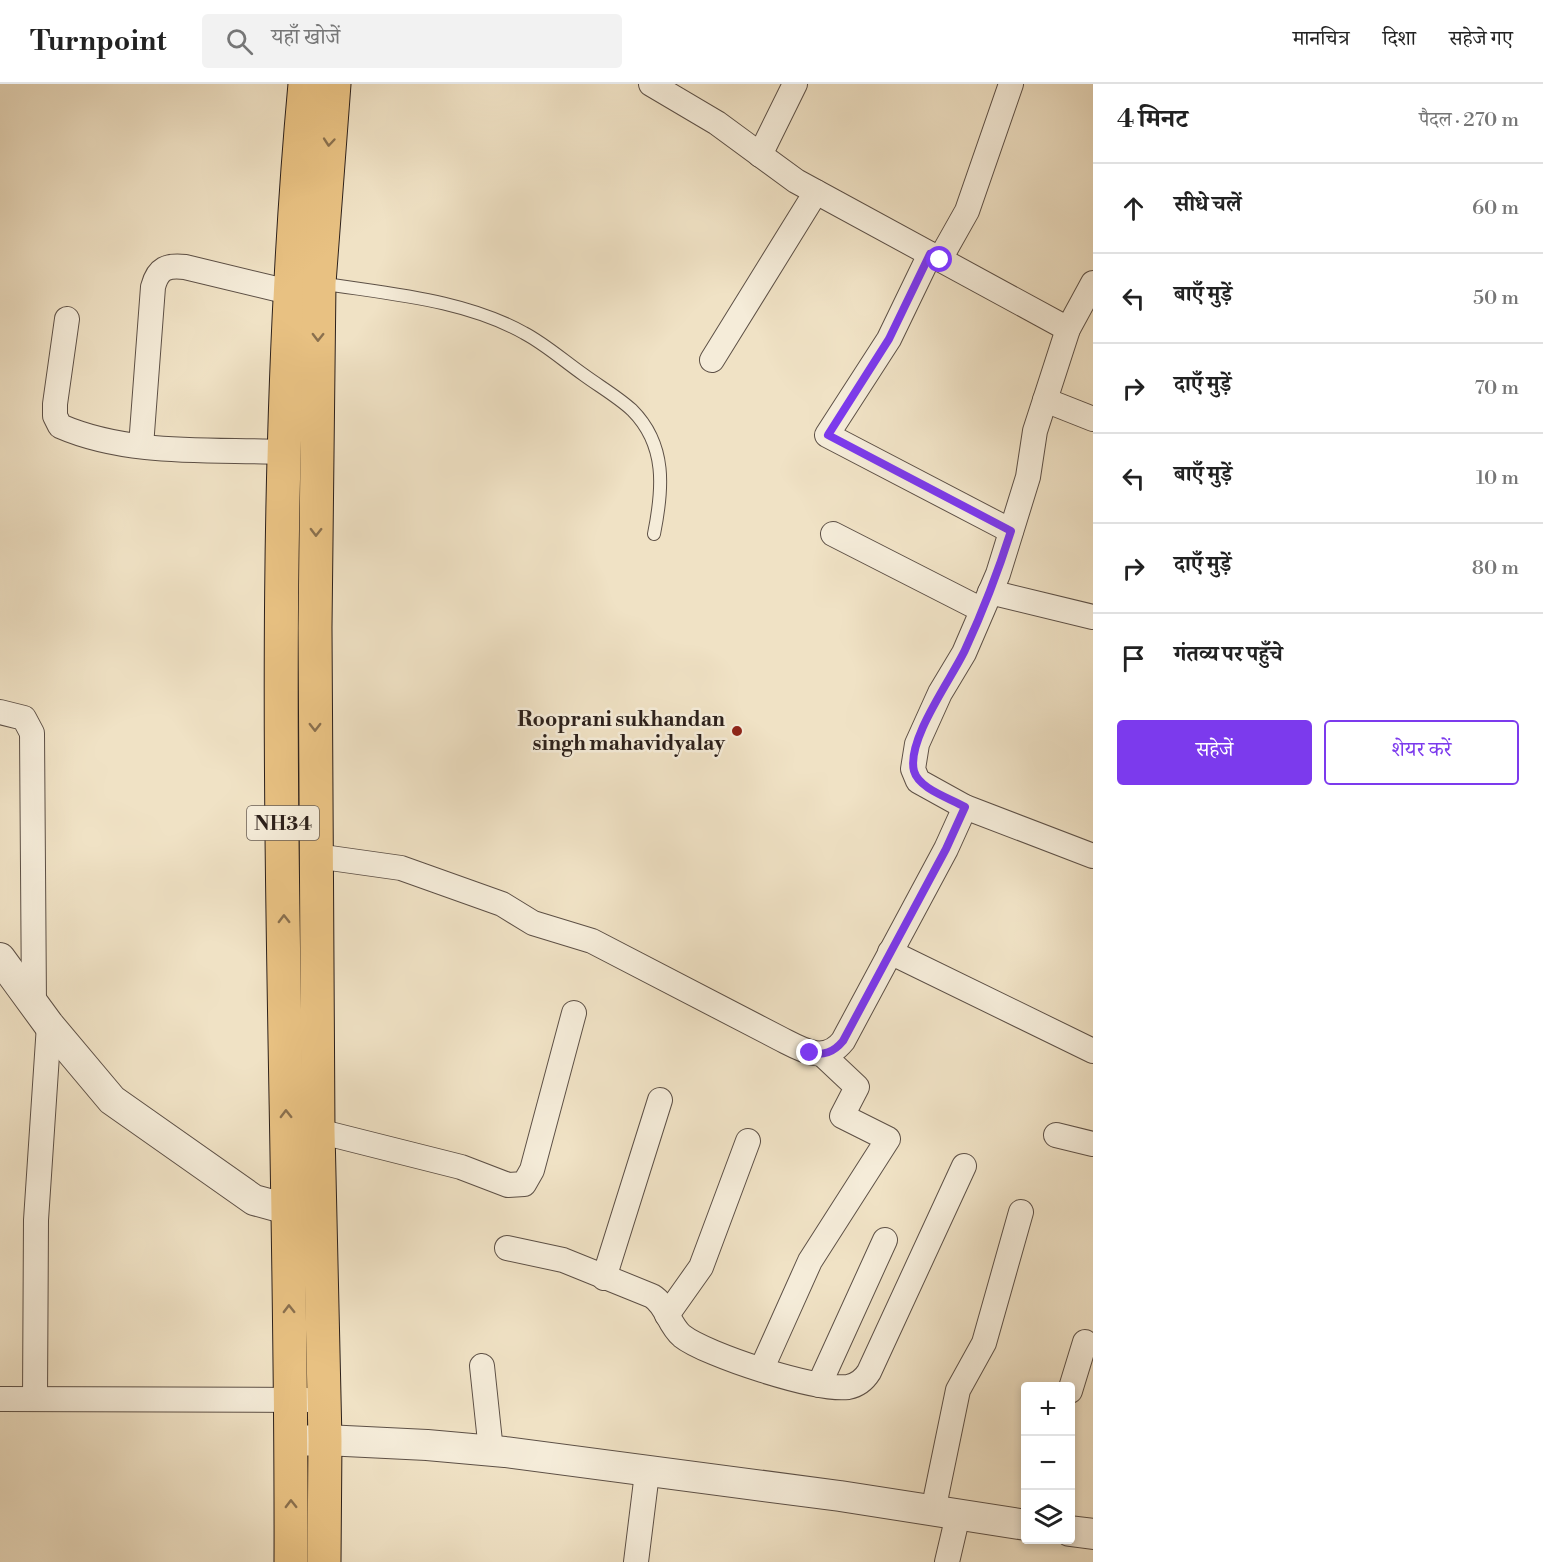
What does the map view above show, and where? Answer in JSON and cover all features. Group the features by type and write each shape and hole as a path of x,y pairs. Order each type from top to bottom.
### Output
{"highway":[{"name":"NH34","path":"304,84 292,221 304,288 315,628 318,1131 325,1440 324,1562"},
{"name":"NH34","path":"291,1562 281,626 283,452 334,84"},
{"path":"281,626 315,628"}],"street":[{"path":"760,155 795,84"},
{"path":"1011,84 967,211 935,257 889,339 828,435 1011,531"},
{"path":"656,85 717,123 816,192 1068,329"},
{"path":"712,360 816,192"},
{"path":"141,446 153,287 161,270 170,266 185,267 304,288"},
{"path":"1093,283 1068,329 1035,431 1028,477 986,601 964,653 940,693 917,744 913,769 918,781 965,807 1093,856"},
{"path":"67,320 55,404 55,416 60,426 93,439 141,446 283,452"},
{"path":"1045,400 1093,419"},
{"path":"832,534 986,601 1093,617"},
{"path":"0,712 24,718 32,733 41,1014 35,1399"},
{"path":"316,856 401,868 502,904 533,923 592,941 778,1038 810,1053 823,1055 836,1049 843,1041 965,807"},
{"path":"890,952 1093,1051"},
{"path":"0,957 41,1014 112,1101 254,1200 287,1209 320,1211"},
{"path":"318,1131 427,1158 508,1185 524,1184 532,1170 574,1013"},
{"path":"762,1368 810,1261 888,1139 842,1116 857,1087 823,1055"},
{"path":"604,1278 660,1100"},
{"path":"1056,1135 1093,1144"},
{"path":"667,1314 700,1267 748,1141"},
{"path":"507,1248 564,1260 652,1296 659,1300 675,1329 693,1343 718,1355 819,1385 847,1387 865,1379 964,1166"},
{"path":"947,1562 946,1513 953,1408 958,1390 984,1342 1021,1212"},
{"path":"819,1385 885,1240"},
{"path":"1080,1380 1085,1342"},
{"path":"482,1366 491,1451"},
{"path":"0,1399 324,1399"},
{"path":"290,1441 325,1440 491,1451 647,1473 840,1496 1021,1523"},
{"path":"636,1562 647,1473"},
{"path":"1075,1532 1093,1534"}],"lane":[{"path":"304,288 429,300 506,324 526,334 631,409 648,430 660,466 661,499 654,534"}],"place":[{"name":"Rooprani sukhandan singh mahavidyalay","path":"737,731"}],"route":[{"path":"810,1053 823,1055 836,1049 843,1041 946,849 965,807 918,781 913,769 917,744 940,693 964,653 998,573 1011,531 828,435 889,339 930,254 940,260"}]}
